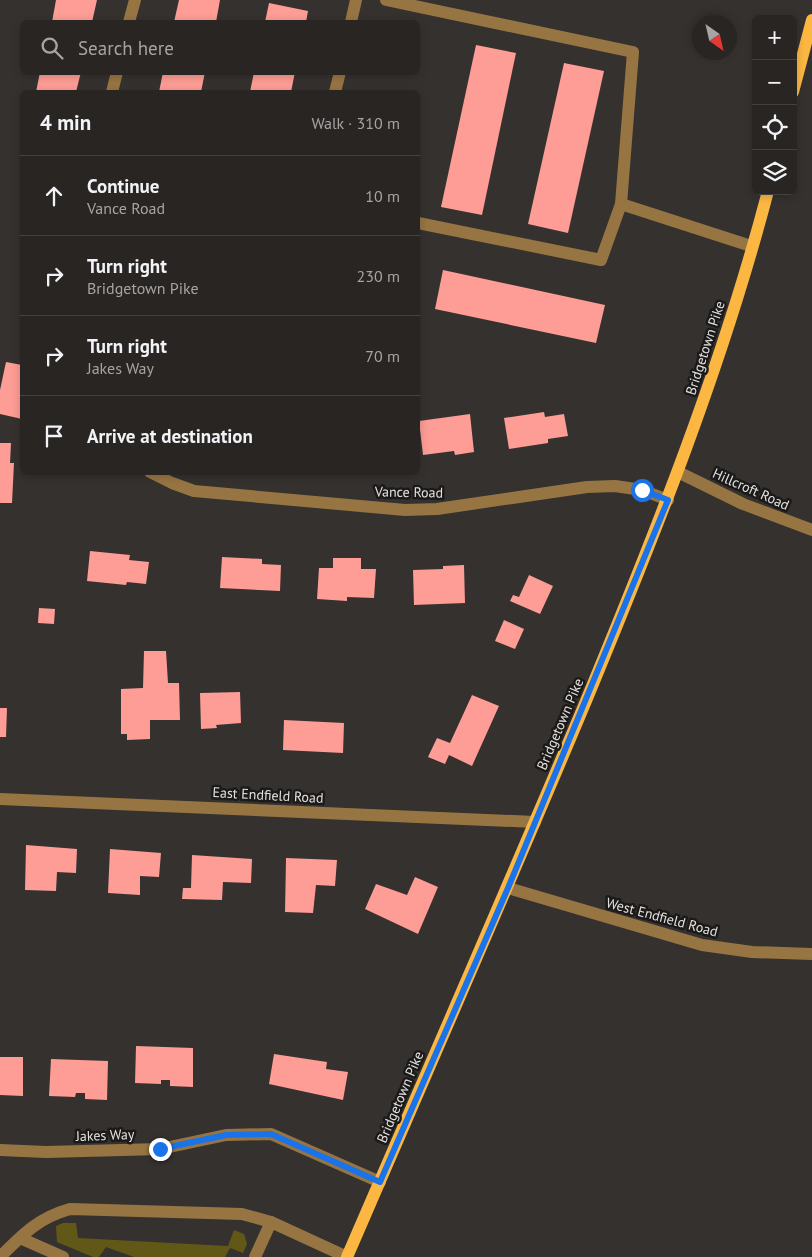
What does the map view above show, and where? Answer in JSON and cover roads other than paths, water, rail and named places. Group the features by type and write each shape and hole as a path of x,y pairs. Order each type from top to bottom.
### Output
{"main road":[{"path":"797,77 812,20"},
{"name":"Bridgetown Pike","path":"347,1257 508,888 668,500 724,340 767,195"}],"street":[{"path":"130,20 135,0"},
{"path":"351,20 356,0"},
{"path":"386,0 633,52 621,204 601,260 420,223"},
{"path":"112,90 116,75"},
{"path":"336,90 339,75"},
{"path":"621,204 751,246"},
{"name":"Hillcroft Road","path":"678,472 743,504 812,530"},
{"name":"Vance Road","path":"156,475 172,484 194,491 405,510 437,509 588,487 615,486 642,490 668,500"},
{"name":"East Endfield Road","path":"0,798 535,822"},
{"name":"West Endfield Road","path":"508,888 702,945 752,952 812,954"},
{"name":"Jakes Way","path":"0,1150 46,1152 160,1149 226,1135 271,1134 380,1182"},
{"path":"0,1257 48,1216 70,1209 242,1214 271,1222 347,1257"},
{"path":"255,1257 271,1222"},
{"path":"20,1238 63,1257"}]}
